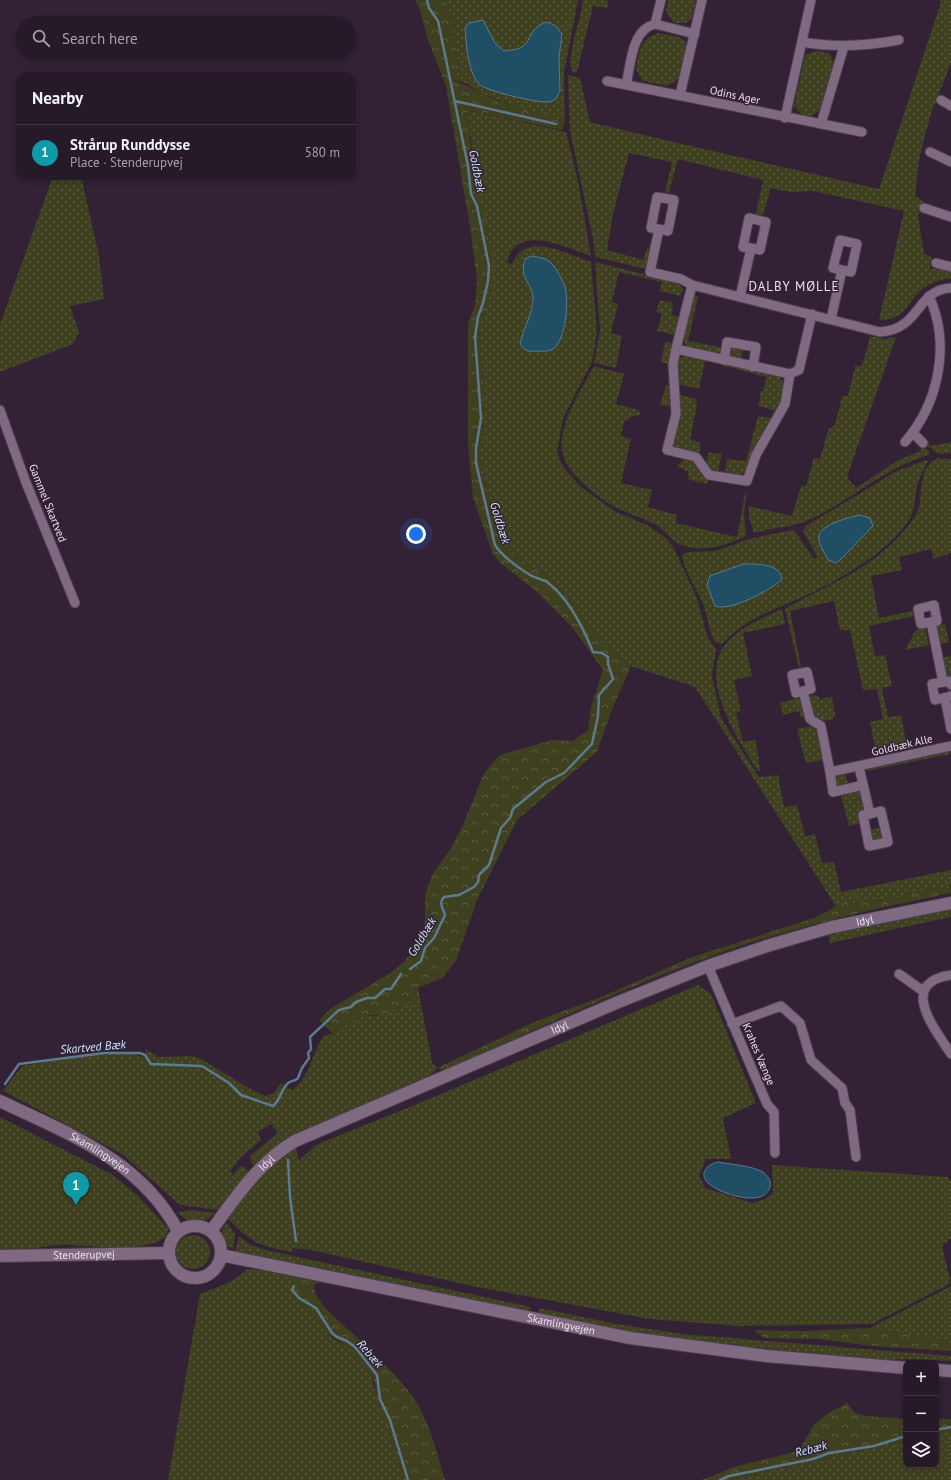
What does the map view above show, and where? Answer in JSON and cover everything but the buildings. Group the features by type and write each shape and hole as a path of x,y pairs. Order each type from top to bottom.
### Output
{"street":[{"path":"655,24 661,0"},
{"path":"680,95 702,0"},
{"path":"785,118 811,0"},
{"path":"626,85 639,35 648,26 655,24 695,34"},
{"path":"802,42 826,46 844,46 899,40"},
{"path":"821,124 844,46"},
{"name":"Odins Ager","path":"607,81 785,118 862,132"},
{"path":"941,100 951,106"},
{"path":"930,152 951,162"},
{"path":"924,208 951,217"},
{"path":"659,229 650,272 681,279 692,285 880,332 891,331 908,323 930,296 936,292 951,288"},
{"path":"740,297 751,248"},
{"path":"936,263 951,266"},
{"path":"831,319 842,270"},
{"path":"692,285 673,364 676,414 667,450 696,457 709,475 747,482 756,455 785,404 790,374"},
{"path":"905,442 925,417 940,381 943,364 944,343 942,322 939,310 930,296"},
{"path":"676,350 790,374 799,370 812,314"},
{"path":"724,360 727,342 756,347 753,367"},
{"name":"Gammel Skartved","path":"0,410 24,480 75,603"},
{"path":"913,433 923,443"},
{"path":"931,622 947,684 932,684 935,700 948,697 951,729"},
{"path":"803,691 810,719 821,726 833,792 863,785"},
{"name":"Goldbæk Alle","path":"830,772 859,767 951,746"},
{"name":"Goldbæk Alle","path":"859,767 870,814"},
{"name":"Idyl","path":"211,1231 256,1171 282,1149 295,1141 616,1003 708,966 767,946 832,927 951,903"},
{"name":"Krahes Vænge","path":"708,966 767,1104 774,1112 775,1153"},
{"path":"899,974 923,991"},
{"path":"951,975 935,979 923,991 924,1009 951,1054"},
{"path":"732,1024 781,1006 800,1023 811,1060 842,1088 845,1103 850,1110 856,1158"},
{"name":"Skamlingvejen","path":"0,1101 88,1144 119,1163 138,1179 158,1200 169,1214 178,1231"},
{"path":"191,1226 198,1226 211,1231 217,1238 221,1255 215,1269 209,1274 195,1278 187,1277 174,1268 168,1253 171,1241 178,1231 191,1226"},
{"name":"Stenderupvej","path":"0,1256 168,1253"},
{"name":"Skamlingvejen","path":"221,1255 630,1338 767,1356 903,1368"},
{"path":"939,1370 951,1372"}],"green space":[{"path":"415,0 445,0 453,18 454,39 458,59 459,71 453,80 489,97 521,109 565,121 562,130 467,110 472,157 493,259 491,293 479,329 484,393 484,422 480,455 492,510 506,547 524,562 545,574 572,603 602,643 631,666 613,707 597,752 517,820 477,900 456,961 442,978 418,988 412,1001 387,1014 366,1016 354,1020 333,1034 319,1020 330,1009 392,972 405,961 417,945 425,922 425,895 432,875 451,848 463,825 484,773 500,755 552,740 573,741 588,730 591,707 603,670 572,627 536,591 500,563 493,554 473,498 468,444 468,323 475,305 477,281 471,233 446,86 428,40 420,10"},
{"path":"445,0 578,0 564,73 565,121 530,113 478,92 468,84 453,79 459,71 458,59 454,39 453,18"},
{"path":"583,0 609,0 607,8 593,6 577,72 573,73 571,67 572,49"},
{"path":"668,0 696,0 692,17 686,23 674,23 666,12"},
{"path":"939,0 951,0 951,63 932,111 925,135 919,160 915,196 923,201 918,215 924,254 931,257 930,268 936,269 941,266 951,268 951,278 934,282 923,288 904,311 894,318 879,320 904,211 813,191 790,192 771,188 763,215 756,214 763,180 678,159 669,193 665,192 672,162 629,153 613,214 607,250 643,260 647,248 650,249 646,269 595,257 594,243 570,131 568,75 580,78 590,122 879,189 941,2"},
{"path":"660,33 679,38 684,40 686,43 685,59 679,79 667,86 643,81 636,70 644,42 653,35"},
{"path":"816,51 829,53 834,63 819,111 811,116 804,116 794,106 805,55"},
{"path":"467,110 566,132 578,181 591,256 555,243 530,240 520,243 512,251 507,263 512,264 518,254 527,248 537,246 559,250 591,262 597,333 592,362 563,418 557,452 563,467 581,487 616,512 647,525 665,537 673,546 697,598 707,636 716,649 712,676 721,718 759,777 778,775 784,807 797,805 805,836 815,834 822,863 834,862 841,892 951,870 951,885 869,902 843,903 837,908 695,687 631,666 602,643 572,603 545,574 524,562 506,547 492,510 480,455 484,422 484,393 479,328 491,293"},
{"path":"52,180 84,180 83,185 99,256 104,299 70,306 79,332 73,344 0,372 0,324"},
{"path":"595,262 679,283 683,289 680,296 660,291 662,282 619,272 612,302 618,304 611,333 622,336 616,368 594,363 600,330"},
{"path":"693,295 698,297 688,341 720,347 720,352 717,354 687,347 683,339"},
{"path":"660,300 673,303 672,315 679,317 675,335 657,331 662,314 656,312"},
{"path":"870,336 884,339 896,337 847,477 856,488 897,461 922,450 916,441 929,451 929,455 898,467 841,503 811,519 790,526 754,533 749,517 749,506 792,516 801,486 806,486 814,458 820,459 828,430 835,425 842,396 848,396 855,366 862,366"},
{"path":"665,341 674,344 669,364 661,362"},
{"path":"732,346 743,349 741,360 729,357"},
{"path":"686,355 779,376 785,387 781,403 776,411 758,406 761,391 763,391 767,377 705,361 699,389 678,384 677,359"},
{"path":"594,366 624,374 616,404 641,411 639,415 631,417 624,422 621,436 631,439 621,483 652,490 648,507 677,515 676,523 737,537 745,493 747,493 744,511 746,536 711,548 683,546 656,525 609,504 576,476 564,459 562,440 567,418 577,396"},
{"path":"666,385 670,386 671,405 669,406 660,405"},
{"path":"678,394 696,399 697,405 690,439 700,443 700,456 677,449 673,444"},
{"path":"758,416 771,418 753,452 747,471 737,477 725,474 727,459 746,461"},
{"path":"927,442 931,446 951,442 951,453 938,454 925,444"},
{"path":"709,452 716,454 722,453 718,472 712,471 706,464"},
{"path":"938,458 951,459 951,553 934,559 931,549 899,557 902,570 871,576 879,618 913,611 914,616 869,626 875,656 885,655 892,686 882,688 888,717 901,715 907,747 876,754 870,722 883,719 877,689 863,690 850,630 840,630 834,601 790,611 801,667 799,668 785,609 855,571 886,549 900,535 918,511 923,478 926,470 930,464"},
{"path":"685,459 693,461 708,479 707,484 687,479 689,472 677,466"},
{"path":"926,460 928,461 918,483 914,509 911,517 899,533 888,544 847,574 805,596 771,610 750,621 731,635 722,644 716,643 710,632 703,603 683,562 682,555 688,552 716,551 749,539 792,530 795,531 814,559 817,556 803,531 806,526 895,472"},
{"path":"779,610 782,610 785,624 743,633 752,676 734,680 741,711 736,713 743,742 756,740 760,771 758,771 740,742 723,707 718,688 716,671 720,654 734,635"},
{"path":"945,624 949,642 940,644 936,641 935,625"},
{"path":"925,628 929,645 905,650 916,630"},
{"path":"951,656 951,675 947,676 944,674 942,658"},
{"path":"815,695 820,699 832,697 835,715 833,719 822,721 811,714 809,696"},
{"path":"797,698 800,700 804,718 801,717 799,711 783,715 780,703"},
{"path":"812,726 818,730 824,760 806,763 797,729"},
{"path":"949,751 951,754 866,771 869,768"},
{"path":"845,773 848,784 837,786 834,775"},
{"path":"859,790 862,792 866,810 865,812 858,813 860,823 849,826 840,793"},
{"path":"880,827 883,838 872,840 869,830"},
{"path":"951,885 951,893 799,928 709,957 608,997 443,1071 437,1068 534,1022 606,995 692,957 814,918 843,903 869,902"},
{"path":"951,909 951,917 830,943 828,934"},
{"path":"698,985 711,994 756,1103 723,1118 731,1159 706,1159 699,1175 705,1188 752,1203 765,1199 773,1193 772,1165 948,1177 951,1182 951,1238 942,1246 951,1283 872,1324 739,1326 650,1319 477,1287 311,1250 292,1248 293,1252 272,1248 257,1243 244,1234 228,1219 263,1170 295,1146 299,1160 318,1144 422,1102"},
{"path":"418,988 432,1062 437,1068 429,1077 255,1165 252,1164 250,1156 278,1133 271,1124 258,1132 261,1140 241,1157 230,1171 233,1175 240,1167 243,1166 249,1172 231,1196 218,1210 180,1205 122,1154 3,1091 22,1066 67,1058 104,1054 135,1054 145,1058 146,1050 159,1057 192,1056 201,1059 247,1087 265,1096 274,1093 281,1083 292,1090 303,1078 320,1042 325,1035 333,1034 354,1020 366,1016 376,1016 412,1001"},
{"path":"0,1117 113,1175 137,1195 168,1228 165,1237 155,1243 140,1246 104,1247 61,1245 21,1250 0,1250"},
{"path":"192,1210 215,1213 205,1222 183,1218 177,1212"},
{"path":"227,1223 235,1234 233,1249 223,1241 222,1238 222,1230"},
{"path":"190,1235 196,1235 200,1236 207,1242 210,1252 209,1259 203,1266 196,1269 190,1269 186,1268 179,1262 176,1255 176,1249 177,1245 183,1238"},
{"path":"239,1236 251,1245 265,1250 531,1307 530,1310 523,1312 247,1255 235,1251"},
{"path":"247,1269 261,1270 294,1277 294,1294 298,1301 316,1315 330,1336 348,1347 363,1362 370,1374 375,1394 404,1480 168,1480 200,1294 237,1278"},
{"path":"294,1277 322,1282 314,1285 315,1292 319,1300 332,1315 390,1370 411,1394 426,1422 445,1480 404,1480 375,1394 375,1383 367,1368 349,1348 326,1332 316,1315 291,1296 289,1293 293,1290"},
{"path":"951,1286 951,1342 870,1328"},
{"path":"539,1308 617,1324 683,1334 951,1356 951,1361 912,1359 879,1360 648,1337 538,1315"},
{"path":"870,1328 951,1342 951,1351 872,1346 820,1339 764,1338 754,1330 803,1331"},
{"path":"847,1403 855,1413 866,1416 903,1419 903,1442 731,1480 702,1480 737,1466 799,1451 814,1424 830,1412"},
{"path":"939,1419 951,1419 951,1431 939,1433"},
{"path":"951,1431 951,1480 731,1480 903,1442 903,1468 939,1468 939,1433"}],"water":[{"path":"483,20 495,43 504,51 523,46 534,30 541,24 547,22 556,26 562,34 559,57 560,91 556,99 548,102 542,102 523,99 491,90 479,84 472,73 470,65 465,28 469,23"},
{"path":"531,256 549,261 559,274 565,287 567,301 564,329 557,344 549,351 528,351 520,344 533,304 532,293 524,272 525,259"},
{"path":"860,515 870,518 873,526 839,561 836,563 828,560 820,542 819,536 821,532 830,525 850,517"},
{"path":"743,564 772,567 777,570 782,579 769,589 750,599 730,606 715,606 707,585 710,576"},
{"path":"718,1162 759,1170 768,1176 770,1180 770,1187 766,1194 759,1197 750,1198 740,1197 721,1191 708,1183 704,1176 704,1172 708,1167"}],"waterway":[{"name":"Goldbæk","path":"410,969 421,961 425,948 434,938 445,915 441,901 442,899 444,897 459,895 474,887 478,882 479,875 489,865 501,828 510,818 513,809 546,782 564,773 592,744 598,716 599,695 613,679 608,664 608,657 602,653 593,652 580,623 562,596 547,582 530,575 515,565 506,558 495,545 476,463 476,448 481,418 475,337 478,317 488,281 489,266 477,206 471,194 468,166 438,21 429,8 427,0"},
{"path":"455,101 556,124"},
{"name":"Skartved Bæk","path":"5,1084 19,1064 104,1053 140,1053 145,1055 151,1064 202,1066 229,1083 241,1095 273,1106 287,1084 298,1078 302,1068 309,1058 308,1053 311,1049 310,1037 339,1010 351,1007 356,1002 367,998 375,998 385,989 391,989 401,974"},
{"name":"Rebæk","path":"288,1160 290,1197 296,1241"},
{"name":"Rebæk","path":"294,1286 292,1290 299,1298 316,1308 332,1333 355,1347 377,1375 380,1399 390,1420 408,1480"},
{"name":"Rebæk","path":"939,1429 951,1427"},
{"name":"Rebæk","path":"720,1480 729,1476 813,1459 829,1453 874,1446 903,1437"}],"place":[{"name":"Strårup Runddysse","path":"76,1205"}],"district":[{"name":"DALBY MØLLE","path":"794,286"}]}
